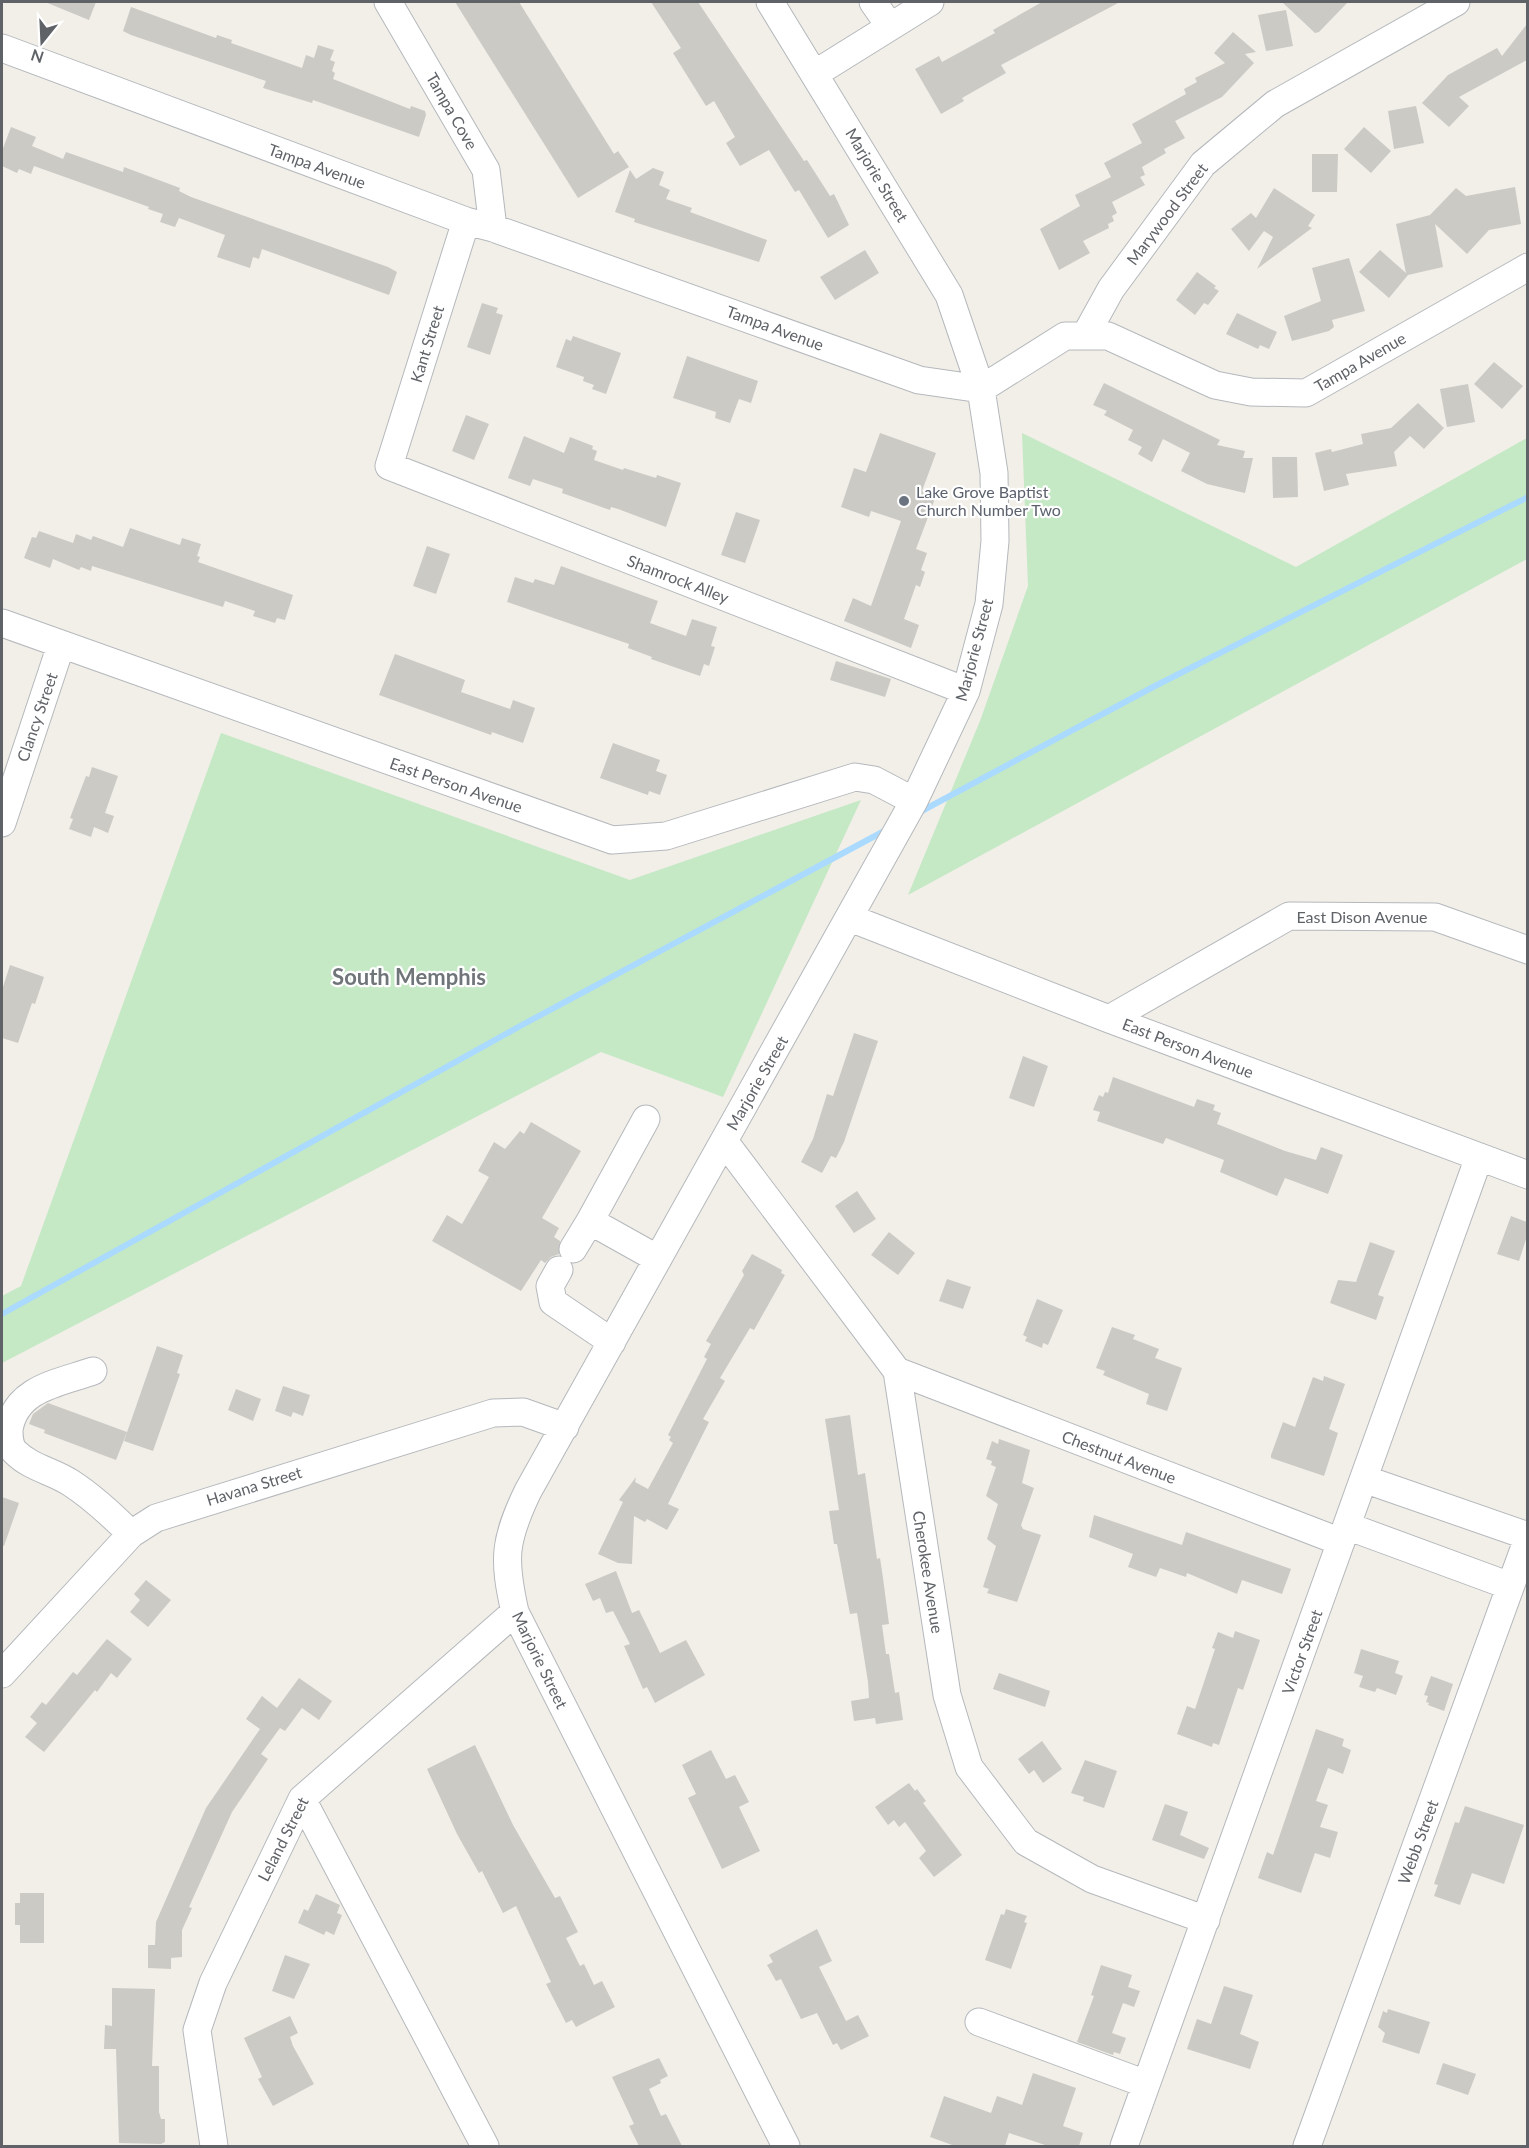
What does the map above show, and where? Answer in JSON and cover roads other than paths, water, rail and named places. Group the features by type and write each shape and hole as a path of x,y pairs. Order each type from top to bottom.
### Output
{"street":[{"name":"Tampa Cove","path":"388,2 486,170 493,228"},
{"name":"Marjorie Street","path":"771,2 950,295 981,389 994,472 995,541 989,604 966,692 914,801 528,1491 508,1537 508,1582 515,1612 791,2144"},
{"path":"873,2 889,26"},
{"path":"816,73 930,2"},
{"name":"Marywood Street","path":"1085,336 1112,290 1203,164 1275,104 1456,2"},
{"name":"Tampa Avenue","path":"2,48 466,221 493,228 919,380 981,389 1065,336 1108,336 1215,385 1251,392 1306,393 1527,267"},
{"name":"Kant Street","path":"389,466 466,221"},
{"name":"Shamrock Alley","path":"389,466 966,692"},
{"name":"East Person Avenue","path":"2,624 612,840 666,836 855,777 874,780 914,801"},
{"name":"Clancy Street","path":"2,823 62,645"},
{"name":"East Dison Avenue","path":"1109,1018 1289,916 1436,917 1527,950"},
{"name":"East Person Avenue","path":"850,918 1527,1175"},
{"path":"612,1342 553,1302 550,1286 590,1221 646,1119"},
{"name":"Cherokee Avenue","path":"724,1141 897,1371 947,1695 969,1767 1026,1842 1092,1879 1206,1920"},
{"name":"Victor Street","path":"1124,2146 1479,1157"},
{"path":"590,1221 658,1259"},
{"path":"93,1371 35,1392 20,1402 11,1416 9,1435 13,1449 25,1460 69,1481 87,1494 131,1534"},
{"name":"Chestnut Avenue","path":"897,1371 1344,1534 1510,1586"},
{"name":"Havana Street","path":"2,1674 131,1534 144,1523 169,1513 486,1414 522,1412 565,1427"},
{"path":"1364,1479 1527,1537"},
{"name":"Webb Street","path":"1307,2146 1527,1537"},
{"name":"Leland Street","path":"214,2146 206,2110 197,2030 213,1983 302,1799 312,1787 515,1612"},
{"path":"302,1799 485,2146"},
{"path":"980,2022 1146,2084"}],"waterway":[{"path":"918,813 1153,687 1528,497"},
{"path":"2,1314 522,1025 888,829"}],"place":[{"name":"Lake Grove Baptist Church Number Two","path":"904,501"}],"district":[{"name":"South Memphis","path":"409,977"}]}
